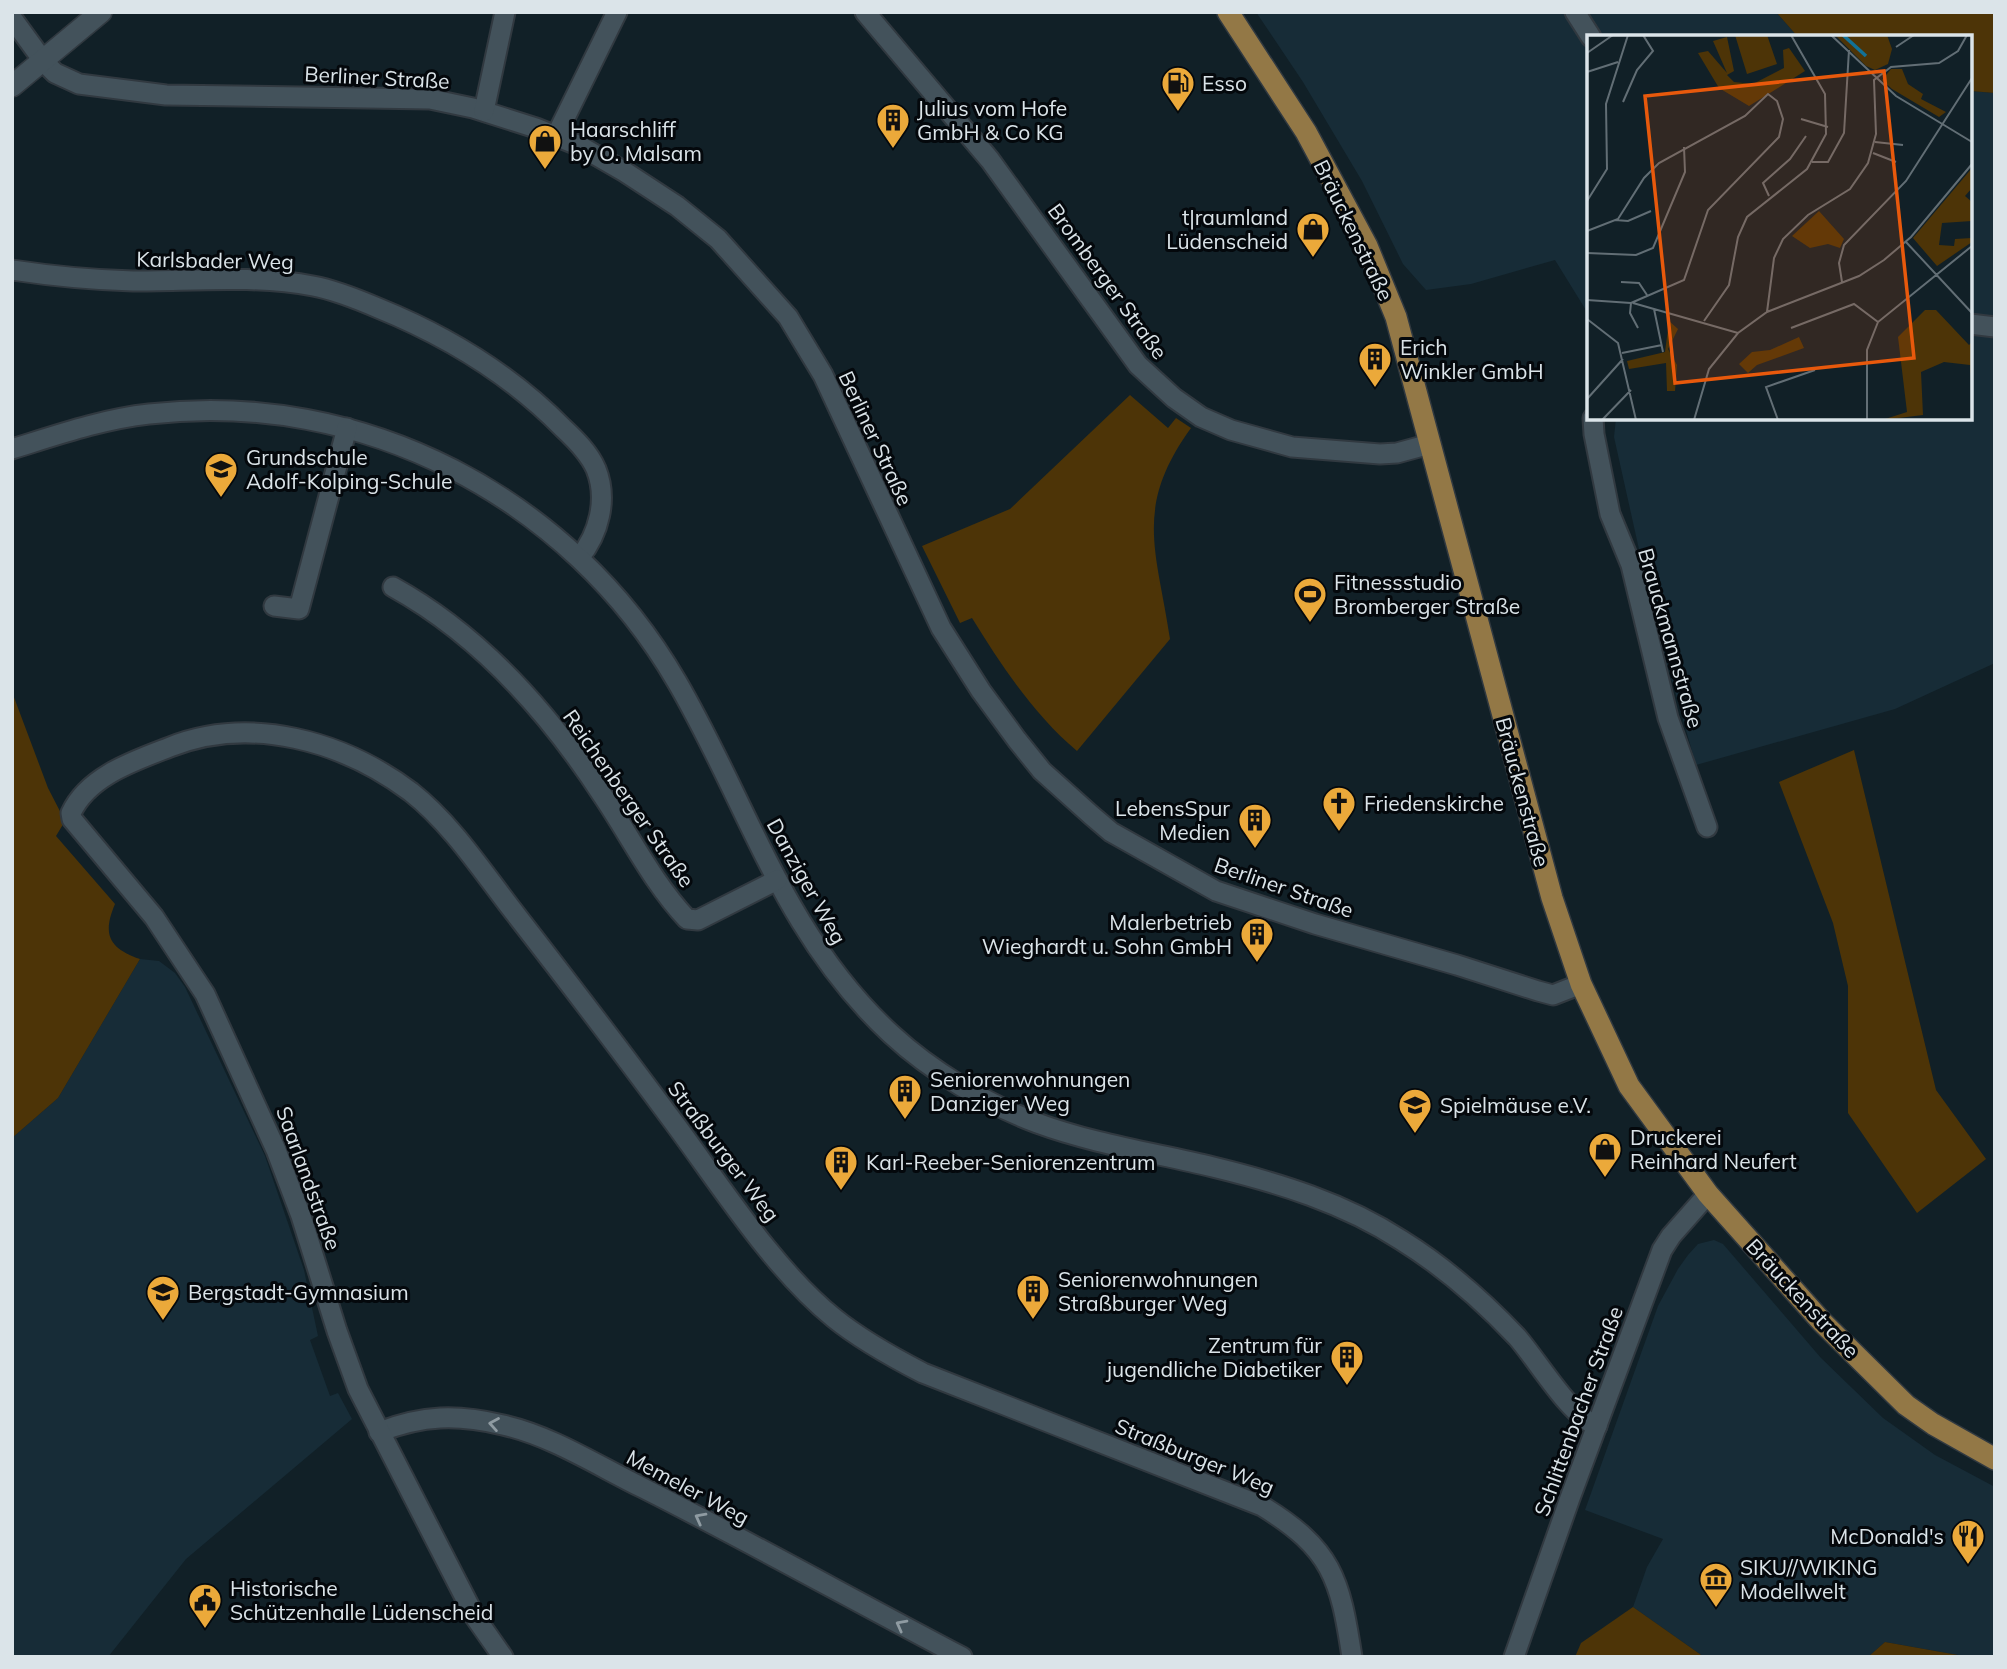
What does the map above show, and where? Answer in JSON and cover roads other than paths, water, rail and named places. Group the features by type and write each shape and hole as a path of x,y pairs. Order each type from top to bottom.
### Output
{"main road":[{"name":"Bräuckenstraße","path":"1228,12 1306,132 1367,246 1396,317 1545,872 1581,984 1629,1086 1708,1194 1822,1322 1906,1405 1933,1424 1995,1459"}],"street":[{"path":"12,86 101,12"},
{"path":"484,111 505,12"},
{"path":"556,136 617,12"},
{"name":"Bromberger Straße","path":"865,12 990,160 1138,365 1174,398 1201,417 1231,430 1292,447 1380,454 1397,453 1430,444"},
{"path":"1575,12 1590,35"},
{"name":"Berliner Straße","path":"12,19 55,73 79,84 166,95 430,99 484,111 556,136 625,172 677,206 718,239 788,317 823,375 941,628 981,691 1017,740 1042,771 1091,816 1111,832 1216,891 1315,924 1553,995 1581,984"},
{"name":"Karlsbader Weg","path":"12,270 130,281 257,280 314,286 358,300 435,335 515,384 585,451 596,468 601,489 598,523 593,537 579,558"},
{"path":"1972,324 1995,327"},
{"name":"Danziger Weg","path":"12,449 113,420 150,414 234,410 304,418 347,428 396,443 469,477 534,520 579,558 619,600 652,642 678,683 804,930 851,993 891,1034 936,1069 978,1096 1039,1124 1112,1145 1281,1185 1368,1221 1433,1262 1489,1310 1534,1357 1570,1405 1586,1422 1597,1426"},
{"name":"Brauckmannstraße","path":"1593,420 1610,514 1630,565 1668,718 1707,827"},
{"path":"274,606 299,609 347,428"},
{"name":"Reichenberger Straße","path":"393,587 433,610 461,631 541,713 563,739 687,919 698,920 777,880"},
{"name":"Straßburger Weg","path":"71,813 76,802 93,786 131,762 189,739 227,733 260,733 296,738 329,747 379,771 412,793 451,833 584,1002 767,1248 819,1305 872,1345 923,1373 1251,1501 1283,1519 1300,1531 1329,1567 1342,1594 1352,1657"},
{"name":"Saarlandstraße","path":"71,813 72,819 154,917 205,994 276,1150 301,1216 352,1374 379,1432 475,1617 503,1657"},
{"name":"Schlittenbacher Straße","path":"1514,1657 1662,1250 1708,1194"},
{"name":"Memeler Weg","path":"379,1432 411,1420 447,1417 502,1424 545,1440 666,1500 962,1657"}],"place":[{"name":"Esso","path":"1178,113"},
{"name":"Julius vom Hofe GmbH & Co KG","path":"893,150"},
{"name":"Haarschliff by O. Malsam","path":"545,171"},
{"name":"t|raumland Lüdenscheid","path":"1313,259"},
{"name":"Erich Winkler GmbH","path":"1375,389"},
{"name":"Grundschule Adolf-Kolping-Schule","path":"221,499"},
{"name":"Fitnessstudio Bromberger Straße","path":"1310,624"},
{"name":"Friedenskirche","path":"1339,833"},
{"name":"LebensSpur Medien","path":"1255,850"},
{"name":"Malerbetrieb Wieghardt u. Sohn GmbH","path":"1257,964"},
{"name":"Seniorenwohnungen Danziger Weg","path":"905,1121"},
{"name":"Spielmäuse e.V.","path":"1415,1135"},
{"name":"Druckerei Reinhard Neufert","path":"1605,1179"},
{"name":"Karl-Reeber-Seniorenzentrum","path":"841,1192"},
{"name":"Seniorenwohnungen Straßburger Weg","path":"1033,1321"},
{"name":"Bergstadt-Gymnasium","path":"163,1322"},
{"name":"Zentrum für jugendliche Diabetiker","path":"1347,1387"},
{"name":"McDonald's","path":"1968,1566"},
{"name":"SIKU//WIKING Modellwelt","path":"1716,1609"},
{"name":"Historische Schützenhalle Lüdenscheid","path":"205,1630"}]}
